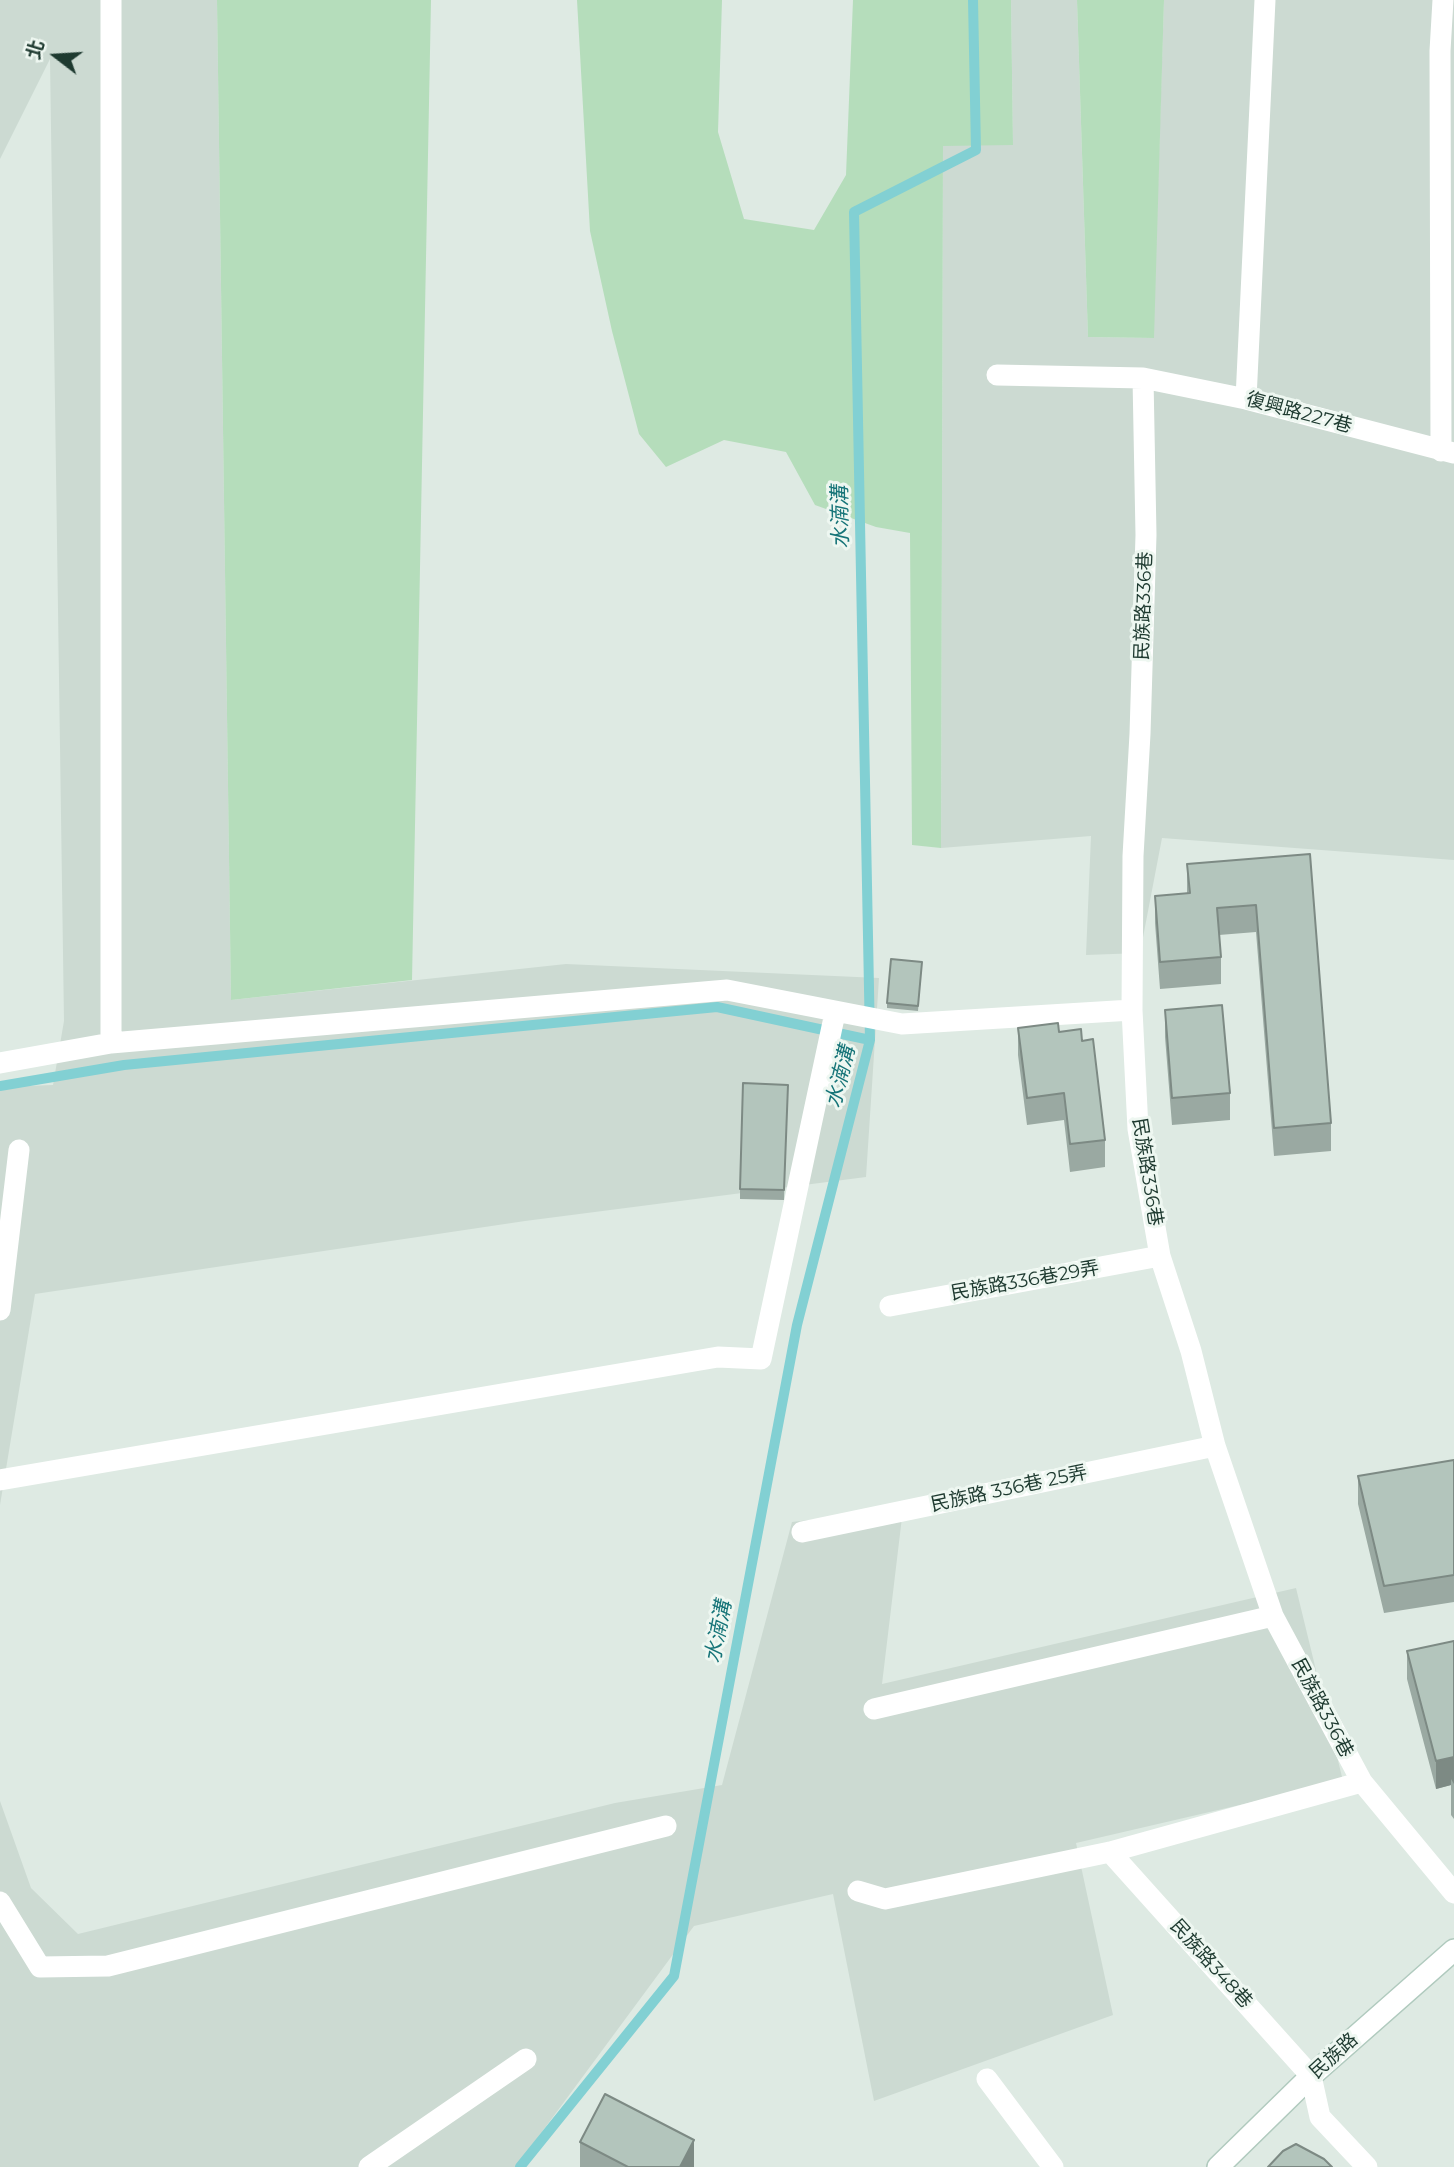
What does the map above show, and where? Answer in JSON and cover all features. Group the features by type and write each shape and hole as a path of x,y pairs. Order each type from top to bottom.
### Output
{"street":[{"path":"111,0 111,1043"},
{"path":"1246,399 1265,0"},
{"path":"1443,0 1440,51 1448,452"},
{"name":"復興路227巷","path":"997,375 1143,378 1246,399 1448,452"},
{"name":"民族路336巷","path":"1143,378 1146,536 1133,856 1132,1010 1138,1129 1160,1256 1191,1351 1215,1446 1273,1616 1362,1782 1454,1893"},
{"path":"0,1063 111,1043 727,990 902,1024 1132,1010"},
{"path":"0,1480 718,1357 761,1359 835,1013"},
{"path":"0,1310 19,1150"},
{"name":"民族路336巷29弄","path":"890,1306 1160,1256"},
{"name":"民族路 336巷 25弄","path":"802,1532 1215,1446"},
{"path":"874,1709 1273,1616"},
{"path":"858,1891 885,1899 1110,1852 1362,1782"},
{"path":"0,1902 40,1967 108,1966 666,1826"},
{"name":"民族路348巷","path":"1110,1852 1311,2076"},
{"name":"民族路","path":"1218,2167 1311,2076 1454,1950"},
{"path":"369,2167 526,2059"},
{"path":"1311,2076 1320,2117 1367,2167"},
{"path":"987,2079 1053,2167"}],"shaded area":[{"path":"0,0 217,0 231,1000 566,964 879,978 866,1177 525,1221 35,1294 0,1505 0,1087 53,1085 64,1021 50,59 0,159"},
{"path":"1011,0 1077,0 1088,337 1153,338 1164,0 1454,0 1454,860 1162,838 1140,953 1086,955 1091,836 941,848 943,145 1013,145"},
{"path":"903,1509 882,1684 1296,1588 1343,1781 1076,1843 1113,2015 874,2101 833,1894 694,1926 516,2167 0,2167 0,1801 31,1888 78,1934 615,1803 722,1785 792,1522"}],"green space":[{"path":"217,0 431,0 412,980 231,1000"},
{"path":"577,0 722,0 718,132 744,219 814,230 846,175 853,0 1011,0 1013,145 943,146 941,848 912,845 910,533 876,527 815,505 786,452 724,440 666,467 639,434 590,231"},
{"path":"1077,0 1164,0 1154,338 1088,337"}],"building":[{"path":"1310,854 1331,1123 1274,1128 1256,905 1217,908 1221,957 1160,962 1155,896 1190,893 1187,864"},
{"path":"891,959 922,962 918,1006 887,1003"},
{"path":"1222,1005 1230,1093 1172,1098 1165,1010"},
{"path":"1058,1023 1059,1032 1081,1029 1082,1041 1093,1039 1105,1140 1070,1144 1064,1093 1027,1098 1018,1028"},
{"path":"743,1083 788,1085 784,1190 740,1189"},
{"path":"1454,1460 1454,1575 1384,1586 1358,1476"},
{"path":"1454,1641 1454,1757 1436,1761 1407,1651"},
{"path":"605,2094 694,2140 680,2167 628,2167 580,2142"},
{"path":"1296,2144 1324,2159 1332,2167 1268,2167 1283,2151"}],"waterway":[{"name":"水湳溝","path":"520,2167 674,1976 797,1325 870,1040 854,212 976,150 973,0"},
{"path":"0,1086 124,1065 717,1007 870,1040"}]}
